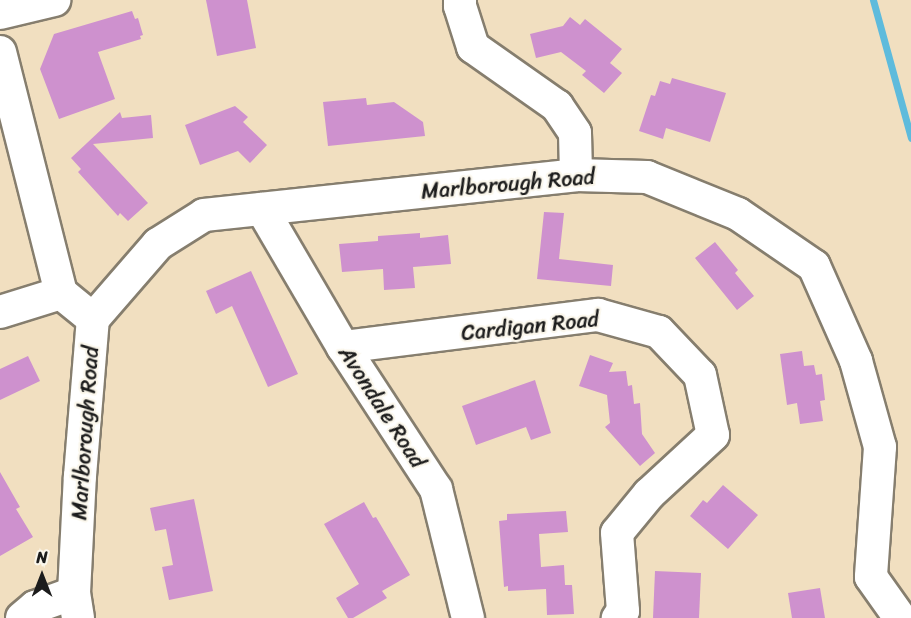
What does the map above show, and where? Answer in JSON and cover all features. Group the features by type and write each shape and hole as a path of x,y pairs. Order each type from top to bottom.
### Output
{"street":[{"path":"0,13 54,0"},
{"path":"460,0 473,47 557,106 575,133 576,175"},
{"path":"0,52 61,293 93,319"},
{"name":"Marlborough Road","path":"76,606 80,476 93,319 158,244 204,215 576,175 647,177 738,214 814,266 856,361 880,447 871,577 900,618"},
{"name":"Avondale Road","path":"262,209 343,347 436,489 468,618"},
{"path":"0,312 61,293"},
{"name":"Cardigan Road","path":"343,347 598,315 659,332 700,375 713,435 649,494 617,533 623,611 618,618"},
{"path":"22,618 35,607 76,606"}],"building":[{"path":"206,0 247,0 256,48 217,56"},
{"path":"132,11 135,19 138,18 143,35 140,36 141,39 98,52 115,99 59,119 40,69 54,34"},
{"path":"570,17 580,25 585,19 622,49 610,63 622,73 604,93 582,75 586,71 561,52 536,58 530,34 563,26"},
{"path":"672,78 726,93 710,142 666,128 663,139 639,131 651,95 655,96 660,81 670,84"},
{"path":"366,98 367,105 394,102 423,122 425,136 328,146 323,102"},
{"path":"235,106 248,117 243,122 267,145 250,163 238,151 200,165 185,125"},
{"path":"120,112 122,118 151,115 153,138 93,144 148,203 128,221 120,213 118,216 78,172 81,169 71,158"},
{"path":"544,212 564,213 559,259 613,265 611,286 537,279"},
{"path":"420,233 420,238 448,235 451,264 413,267 415,288 384,290 383,269 342,272 339,244 378,241 378,236"},
{"path":"715,242 738,270 735,273 754,296 737,310 695,258"},
{"path":"251,271 298,374 268,387 232,306 216,314 206,291"},
{"path":"802,351 804,366 814,365 816,375 822,374 825,400 820,401 823,421 800,424 797,403 787,405 780,354"},
{"path":"590,355 613,363 609,372 626,371 628,386 632,385 634,404 640,403 642,434 655,453 640,466 605,427 610,423 607,395 579,386"},
{"path":"28,356 40,381 0,400 0,369"},
{"path":"535,380 551,433 531,440 526,427 476,445 462,406"},
{"path":"0,472 20,507 16,509 33,537 0,556"},
{"path":"723,485 758,515 728,549 690,516 703,500 707,503"},
{"path":"194,499 213,591 169,600 162,567 173,565 166,529 155,531 150,508"},
{"path":"364,502 373,518 376,517 410,575 382,591 387,598 353,618 348,618 336,598 359,584 324,524"},
{"path":"566,511 568,532 539,534 541,567 564,565 565,585 572,585 574,614 547,615 546,589 508,591 508,586 504,587 499,521 507,520 507,514"},
{"path":"655,571 701,573 699,618 653,618"},
{"path":"820,588 825,618 792,618 788,593"}],"waterway":[{"path":"873,0 911,138"}]}
